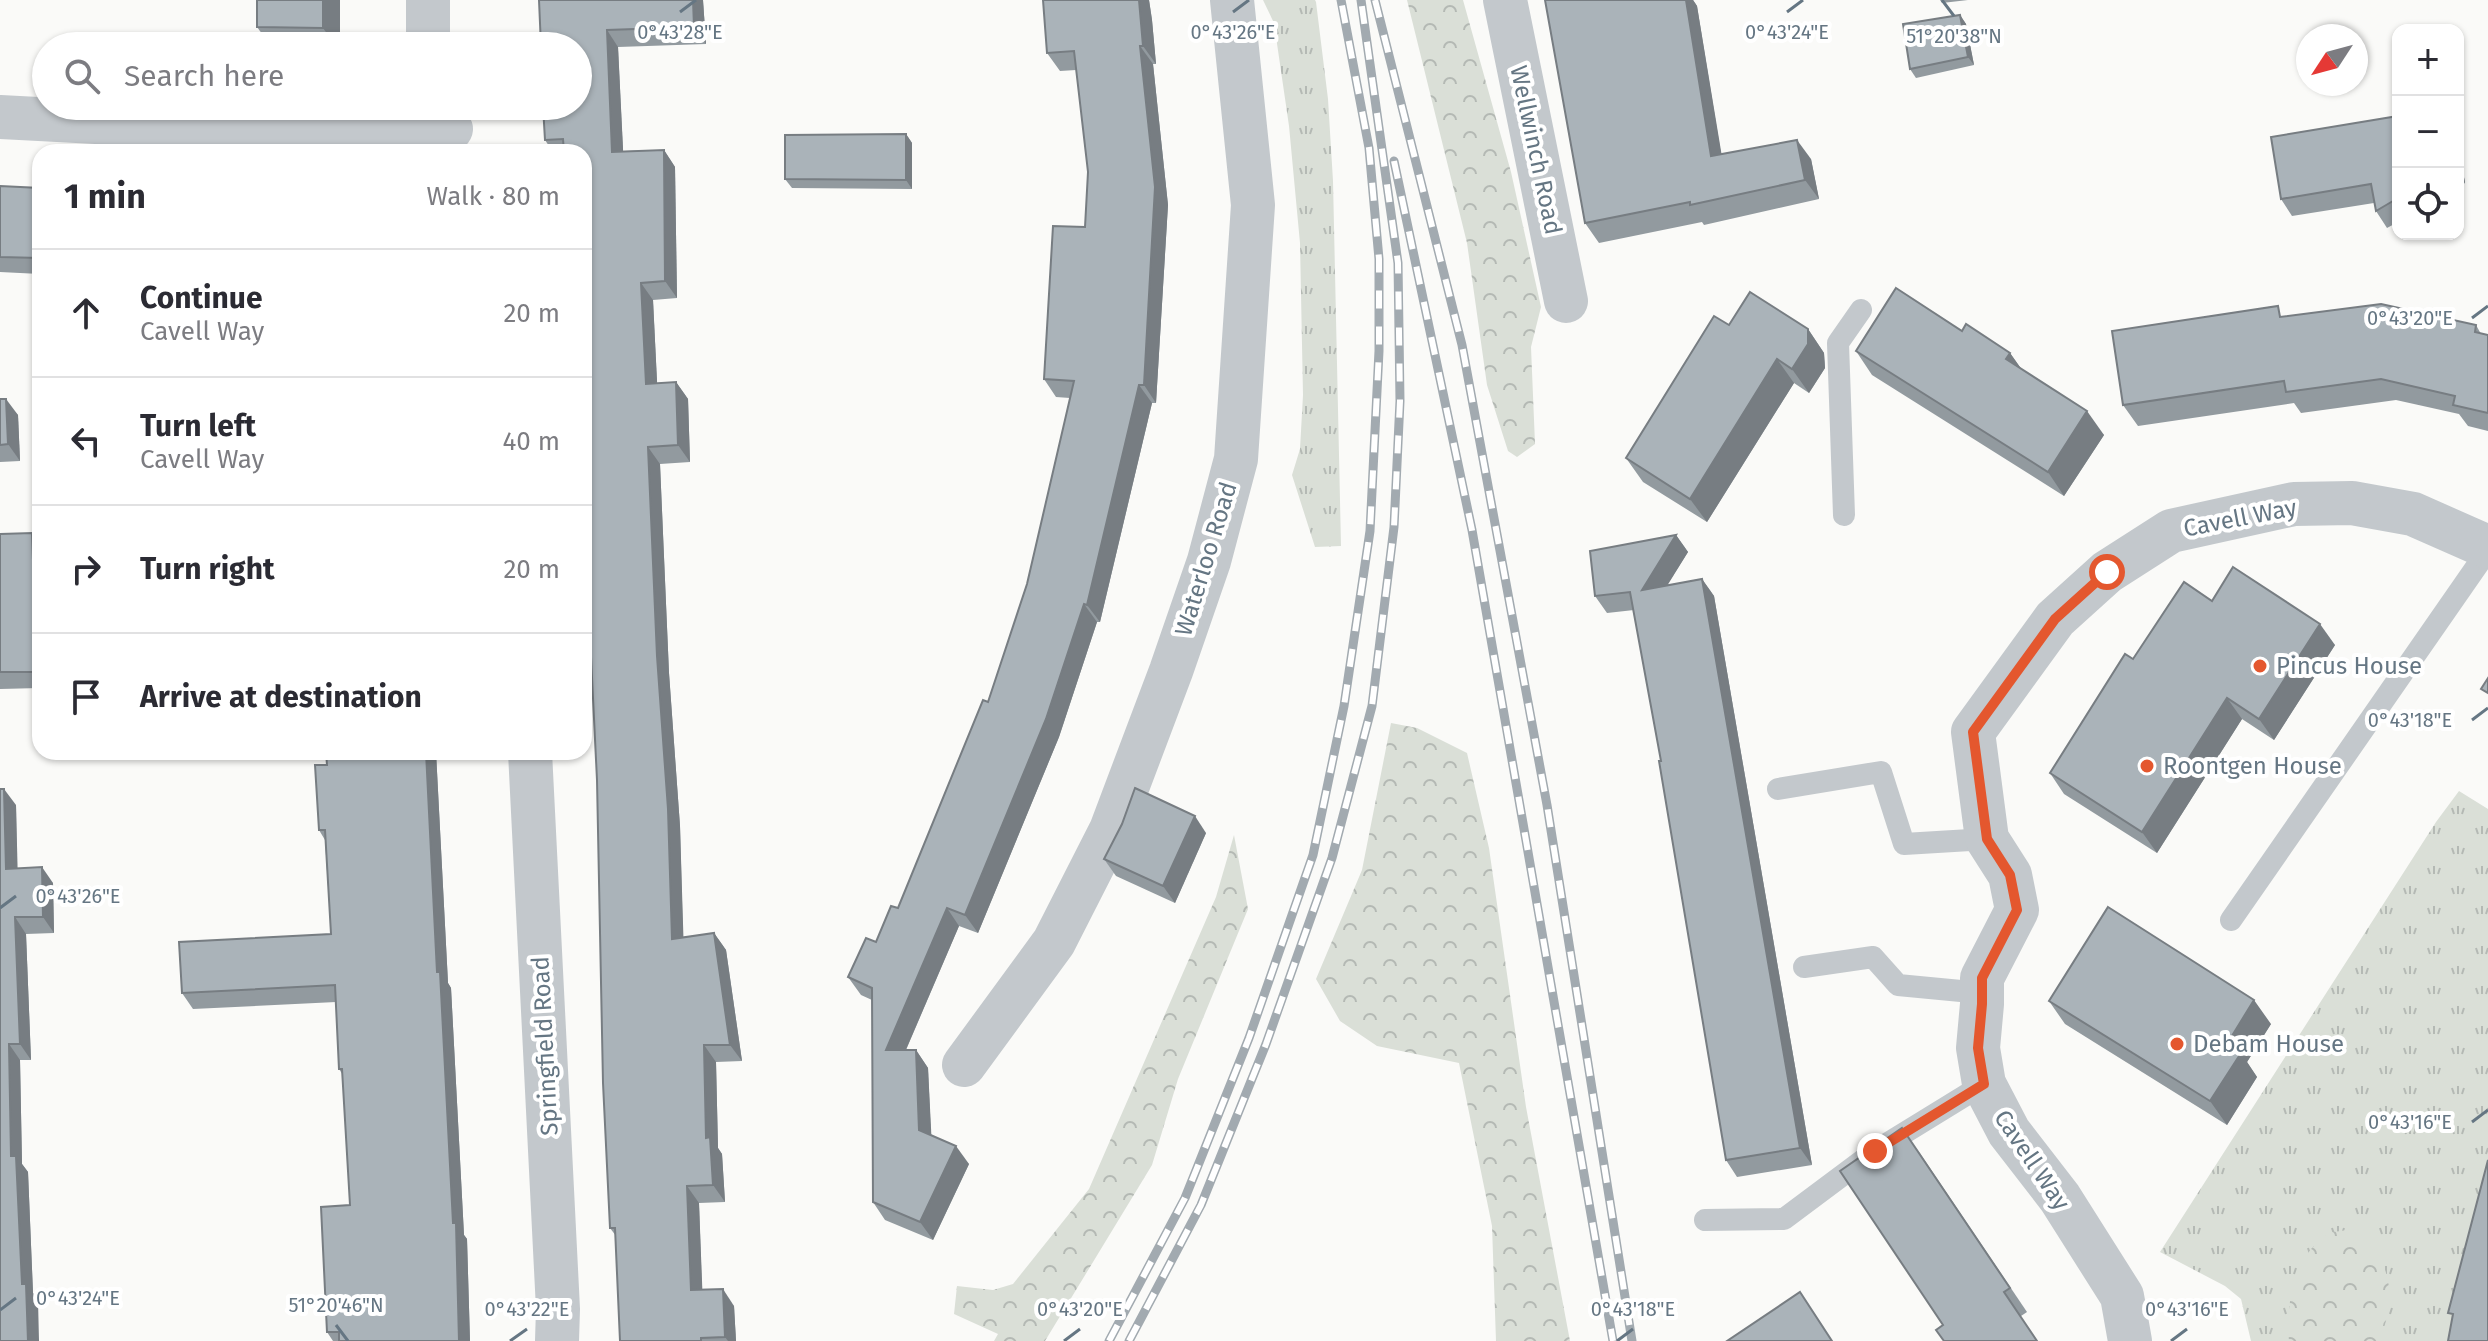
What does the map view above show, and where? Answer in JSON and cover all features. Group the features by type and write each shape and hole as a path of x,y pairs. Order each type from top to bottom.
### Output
{"street":[{"path":"428,0 428,32"},
{"name":"Waterloo Road","path":"964,1065 1054,942 1111,830 1209,561 1236,459 1253,205 1232,0"},
{"name":"Wellwinch Road","path":"1505,0 1566,301"},
{"path":"0,117 32,119"},
{"path":"57,120 420,139 451,129"},
{"name":"Cavell Way","path":"2130,1341 2122,1296 2060,1198 2009,1132 1984,1084 1978,1048 1982,978 2017,910 2010,875 1987,839 1973,732 2055,619 2107,572 2171,531 2294,504 2352,503 2413,514 2488,548"},
{"name":"Springfield Road","path":"530,760 558,1309 557,1341"}],"lane":[{"path":"1844,515 1838,343 1861,310"},
{"path":"2231,920 2488,548"},
{"path":"1778,789 1881,772 1904,844 1987,839"},
{"path":"1804,967 1873,957 1898,985 1982,993"},
{"path":"1705,1220 1784,1219 1875,1151 1984,1084"}],"green space":[{"path":"1263,0 1316,2 1328,99 1333,181 1341,546 1315,547 1292,475 1300,449 1303,395 1300,243 1289,126 1274,23"},
{"path":"1407,0 1463,0 1511,172 1541,307 1531,347 1535,444 1517,457 1508,451 1487,385 1467,243"},
{"path":"1391,723 1417,728 1467,753 1489,848 1526,1107 1570,1341 1496,1341 1492,1226 1459,1063 1377,1046 1340,1021 1316,979 1362,870"},
{"path":"2459,791 2488,809 2488,1240 2465,1341 2251,1341 2241,1299 2225,1286 2160,1252 2436,822"},
{"path":"1234,835 1248,909 1178,1079 1152,1165 1045,1341 994,1341 998,1334 954,1314 957,1286 993,1290 1013,1284 1089,1189 1216,897"},
{"path":"2349,1230 2375,1250 2388,1278 2388,1310 2378,1341 2289,1341 2291,1296 2308,1253 2330,1233"}],"building":[{"path":"257,0 323,0 323,28 257,27"},
{"path":"539,0 693,0 694,27 607,30 612,152 664,150 665,281 641,283 646,384 676,382 678,445 648,447 672,939 714,933 730,1045 704,1045 706,1138 710,1137 713,1185 687,1186 691,1290 723,1289 725,1337 701,1338 701,1341 620,1341 615,1228 610,1228 603,1083 592,678 592,144 563,144 563,139 545,140 544,120 592,120 592,32 540,32"},
{"path":"1043,0 1139,0 1143,46 1140,46 1155,187 1144,385 1139,385 1087,605 1084,604 1046,719 965,915 947,908 886,1050 916,1050 919,1130 956,1146 920,1222 873,1202 872,988 848,977 866,938 876,942 891,906 898,908 983,700 988,702 1027,584 1074,381 1044,379 1053,226 1085,227 1088,172 1074,51 1047,53"},
{"path":"1545,0 1686,0 1711,156 1797,140 1805,180 1690,205 1690,202 1585,223"},
{"path":"1960,15 1968,57 1910,69 1903,24"},
{"path":"2392,117 2392,202 2376,211 2371,184 2281,199 2271,137"},
{"path":"906,134 906,180 785,179 785,135"},
{"path":"0,186 32,188 32,258 0,257"},
{"path":"1896,288 1962,331 1966,324 2010,353 2006,359 2087,411 2048,472 1856,351"},
{"path":"1750,292 1808,329 1808,344 1792,369 1777,359 1690,499 1626,458 1714,316 1729,325"},
{"path":"2381,304 2476,325 2475,332 2488,335 2488,413 2453,405 2455,396 2381,379 2286,392 2284,381 2123,405 2112,331 2278,306 2280,317"},
{"path":"0,399 6,399 8,444 0,445"},
{"path":"32,533 32,672 0,672 0,534"},
{"path":"1676,535 1642,590 1702,579 1800,1148 1726,1160 1661,761 1630,592 1595,596 1590,551"},
{"path":"2233,567 2320,624 2259,719 2227,698 2142,832 2050,773 2125,654 2133,659 2184,582 2212,601"},
{"path":"2488,678 2488,693 2481,689"},
{"path":"327,760 426,760 453,1223 456,1223 459,1341 339,1341 339,1332 327,1332 321,1207 350,1205 335,985 182,993 179,942 331,934 325,830 319,830 315,765 327,765"},
{"path":"1135,788 1195,816 1163,886 1104,859 1122,824"},
{"path":"0,789 4,789 6,869 42,867 43,917 15,917 20,1044 9,1044 11,1156 16,1156 28,1341 0,1341"},
{"name":"Debam House","path":"2108,907 2254,1000 2227,1044 2241,1053 2210,1101 2049,1001"},
{"path":"1902,1128 2010,1288 2004,1292 2037,1341 1944,1341 1936,1330 1943,1325 1840,1171"},
{"path":"2488,1160 2488,1341 2448,1341 2453,1314 2448,1313"},
{"path":"1800,1292 1832,1341 1727,1341"}],"railway":[{"path":"1109,1341 1185,1198 1249,1038 1313,855 1344,706 1370,531 1379,351 1379,259 1369,148 1341,0"},
{"path":"1129,1341 1201,1205 1266,1044 1332,858 1372,706 1394,527 1400,401 1398,263 1361,0"},
{"path":"1375,0 1462,345 1547,805 1632,1341"},
{"path":"1394,161 1472,530 1613,1341"}],"place":[{"name":"Pincus House","path":"2260,666"},
{"name":"Roontgen House","path":"2147,766"},
{"name":"Debam House","path":"2177,1044"}],"route":[{"path":"1875,1151 1984,1084 1978,1048 1982,978 2017,910 2010,875 1987,839 1973,732 2055,619 2107,572"}]}
